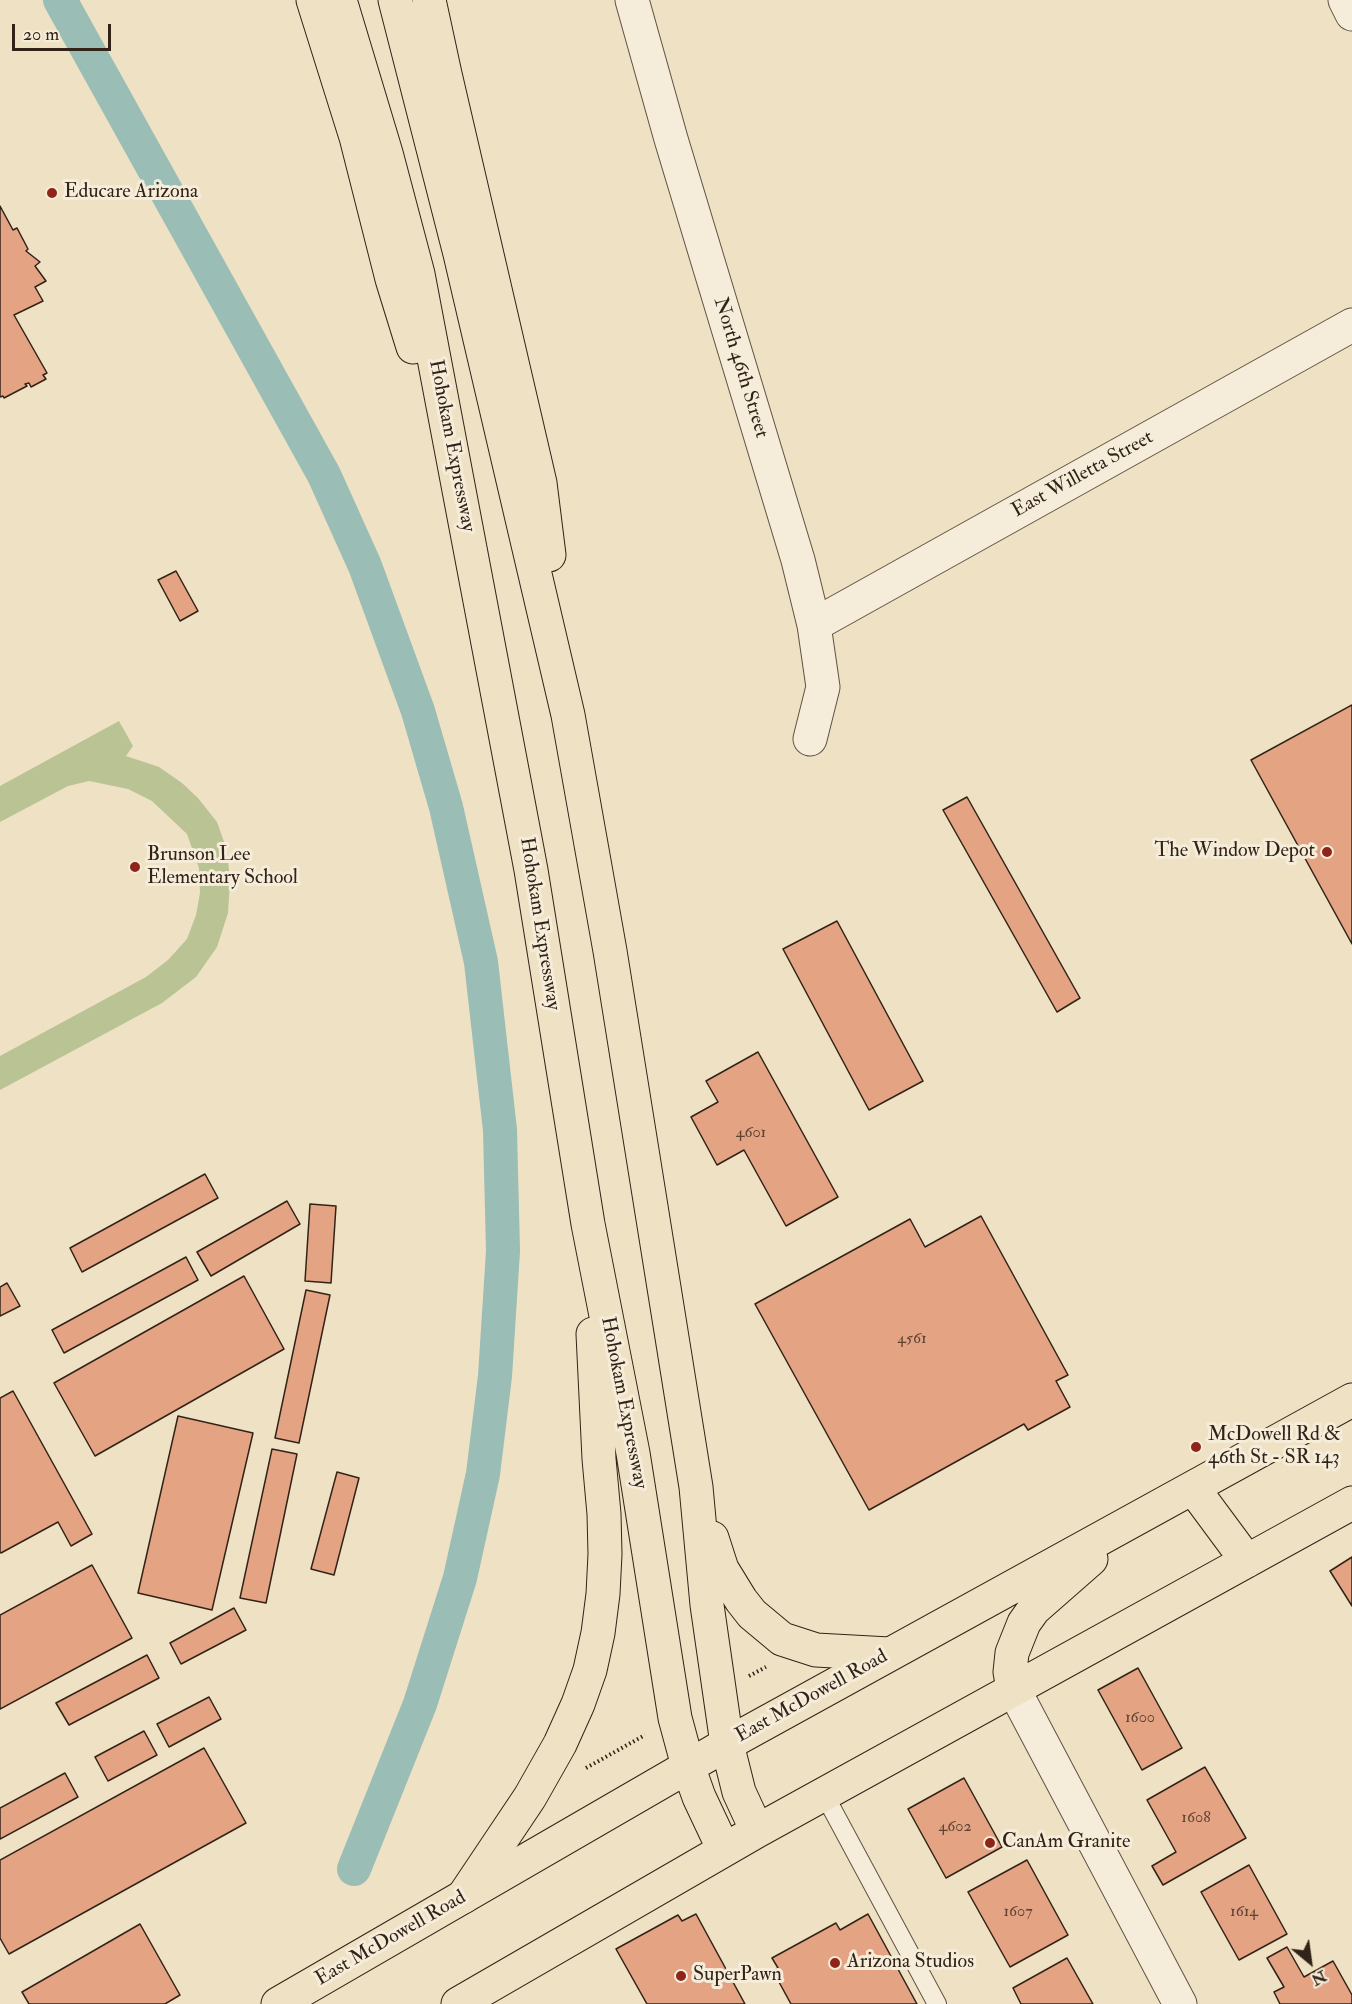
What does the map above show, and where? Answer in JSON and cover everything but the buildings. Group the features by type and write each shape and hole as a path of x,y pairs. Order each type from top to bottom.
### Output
{"main road":[{"path":"312,0 344,95 392,279 463,511"},
{"name":"Hohokam Expressway","path":"340,0 380,131 418,274 531,870 588,1224 633,1453 675,1718 699,1797 724,1850"},
{"path":"395,0 460,254 568,715 610,951 696,1487 707,1605 727,1744 740,1792 757,1831"},
{"path":"429,0 444,74 540,483 568,715"},
{"path":"463,1897 530,1797 560,1744 590,1670 598,1632 606,1554 599,1459 588,1224"},
{"name":"East McDowell Road","path":"278,2004 727,1744 1352,1400"},
{"path":"696,1487 722,1569 741,1600 767,1628 783,1639 816,1650 889,1654"},
{"path":"1193,1488 1247,1561"},
{"path":"458,2004 757,1831 1352,1503"},
{"path":"1013,1688 1010,1672 1012,1653 1017,1637 1034,1610 1135,1520"}],"street":[{"name":"North 46th Street","path":"632,0 671,139 798,560 814,625 823,687 810,739"},
{"path":"1345,0 1352,14"},
{"name":"East Willetta Street","path":"814,625 1352,325"},
{"path":"1013,1688 1180,2004"}],"lane":[{"path":"824,1794 937,2004"}],"path":[{"path":"747,1678 772,1663"},
{"path":"579,1772 651,1732"}],"green space":[{"path":"119,721 133,746 126,756 159,767 182,783 198,798 217,822 227,850 230,881 228,913 217,947 196,977 162,1003 0,1090 0,1056 146,977 168,960 187,939 196,915 200,893 199,868 187,834 152,801 128,789 89,781 68,786 0,822 0,786"}],"waterway":[{"path":"60,0 324,475 365,566 418,711 446,807 481,962 500,1130 503,1251 495,1376 483,1474 460,1578 420,1704 354,1869"}],"place":[{"name":"Educare Arizona","path":"52,193"},
{"name":"The Window Depot","path":"1327,852"},
{"name":"Brunson Lee Elementary School","path":"135,867"},
{"name":"McDowell Rd & 46th St - SR 143","path":"1196,1447"},
{"name":"CanAm Granite","path":"990,1843"},
{"name":"Arizona Studios","path":"835,1963"},
{"name":"SuperPawn","path":"681,1976"}]}
